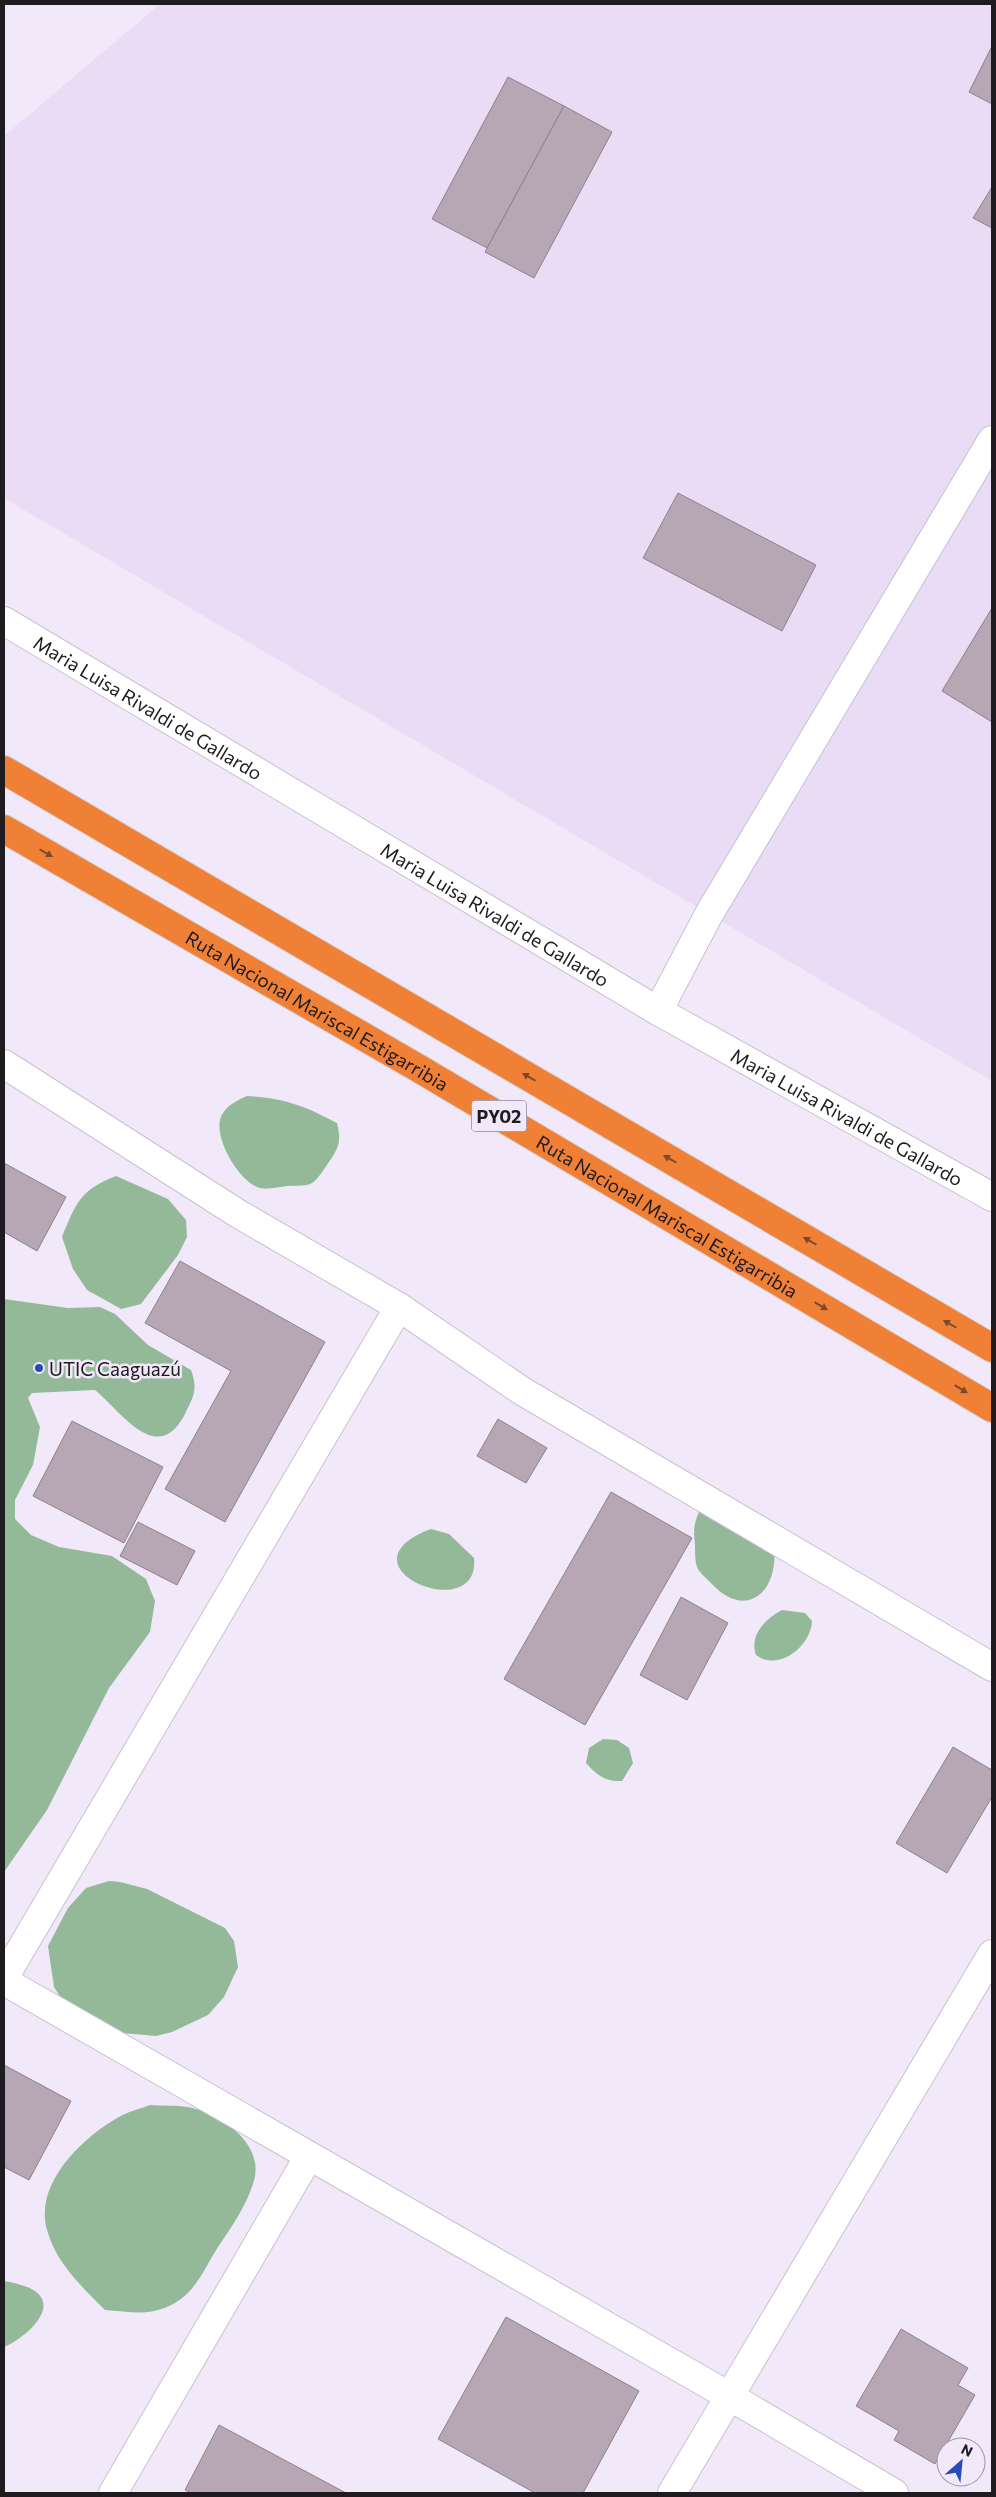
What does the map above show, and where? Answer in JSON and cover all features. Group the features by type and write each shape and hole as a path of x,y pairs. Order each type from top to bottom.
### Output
{"highway":[{"name":"PY02","path":"4,770 992,1348"},
{"name":"Ruta Nacional Mariscal Estigarribia","path":"4,829 418,1068 992,1408"}],"street":[{"path":"658,1011 709,914 992,440"},
{"name":"Maria Luisa Rivaldi de Gallardo","path":"4,621 658,1011 992,1197"},
{"path":"4,1064 237,1213 399,1307 522,1392 992,1667"},
{"path":"399,1307 4,1980 729,2396 894,2493"},
{"path":"672,2493 992,1954"},
{"path":"113,2493 309,2156"}],"shaded area":[{"path":"160,4 992,4 992,1081 4,498 4,136"}],"green space":[{"path":"247,1096 294,1104 337,1123 338,1146 318,1178 311,1184 270,1189 260,1188 243,1177 235,1167 223,1144 220,1121 228,1107"},
{"path":"116,1176 168,1199 186,1220 187,1237 178,1255 141,1304 121,1309 87,1290 73,1269 62,1237 76,1206 87,1192"},
{"path":"4,1299 68,1308 100,1307 115,1314 148,1345 191,1370 195,1388 185,1414 174,1429 163,1436 151,1436 139,1430 95,1390 32,1393 28,1398 40,1427 33,1465 15,1500 15,1519 31,1535 59,1547 112,1556 146,1579 155,1601 150,1632 109,1688 47,1810 4,1872"},
{"path":"702,1507 774,1546 774,1562 771,1577 765,1588 757,1596 747,1600 736,1600 723,1594 698,1569 695,1559 694,1530 697,1516"},
{"path":"431,1529 449,1534 474,1558 470,1578 456,1588 437,1589 418,1584 403,1573 397,1559 405,1544"},
{"path":"782,1610 805,1613 812,1621 806,1639 792,1654 784,1658 774,1660 756,1655 755,1641 760,1628"},
{"path":"603,1739 617,1740 629,1748 633,1763 622,1781 602,1777 586,1763 589,1748"},
{"path":"109,1881 147,1889 225,1928 234,1941 238,1967 224,1997 208,2015 172,2032 156,2036 122,2033 68,2009 54,1987 48,1946 68,1908 86,1888"},
{"path":"150,2105 188,2107 214,2116 227,2124 247,2144 253,2156 256,2169 253,2184 233,2225 200,2278 183,2298 166,2307 149,2312 105,2310 63,2264 51,2242 45,2213 47,2196 54,2180 64,2165 89,2138 121,2116"},
{"path":"4,2281 36,2291 42,2299 44,2306 38,2321 32,2328 17,2340 4,2347"}],"building":[{"path":"992,46 992,104 969,92"},
{"path":"508,77 564,106 487,248 432,219"},
{"path":"564,106 612,132 534,278 485,252"},
{"path":"992,187 992,228 973,218"},
{"path":"678,493 816,565 782,631 643,558"},
{"path":"992,608 992,722 942,691"},
{"path":"4,1163 66,1197 37,1251 4,1232"},
{"path":"180,1261 325,1342 225,1522 165,1489 231,1371 145,1323"},
{"path":"498,1419 547,1448 526,1483 477,1456"},
{"path":"72,1421 163,1467 124,1543 33,1496"},
{"path":"611,1492 692,1538 585,1725 504,1679"},
{"path":"138,1522 195,1551 177,1585 120,1556"},
{"path":"681,1597 728,1623 687,1700 640,1675"},
{"path":"953,1747 992,1770 992,1797 947,1873 896,1843"},
{"path":"4,2065 71,2101 29,2180 4,2167"},
{"path":"506,2317 639,2391 583,2493 535,2493 438,2439"},
{"path":"901,2329 968,2368 958,2385 975,2395 951,2437 936,2437 935,2464 894,2440 899,2431 856,2406"},
{"path":"219,2425 346,2493 191,2493 185,2490"}],"place":[{"name":"UTIC Caaguazú","path":"39,1368"}]}
